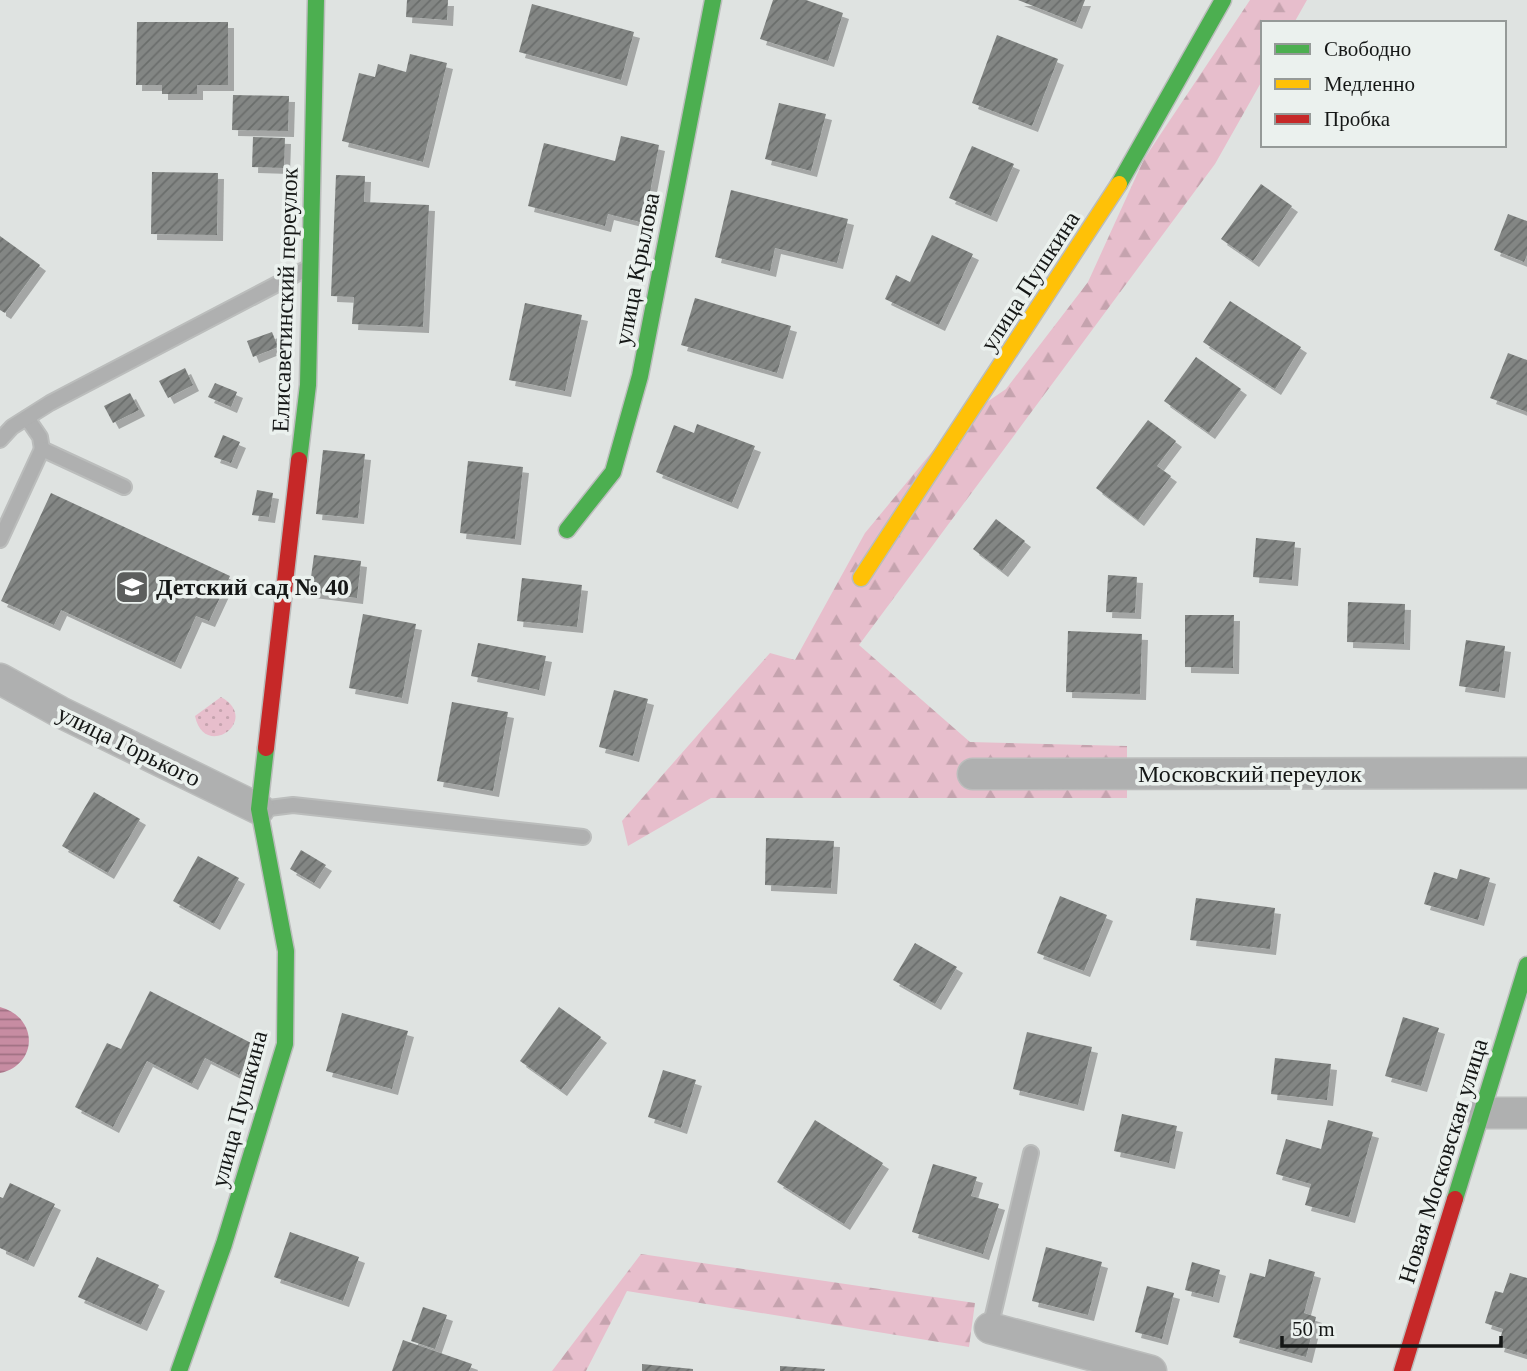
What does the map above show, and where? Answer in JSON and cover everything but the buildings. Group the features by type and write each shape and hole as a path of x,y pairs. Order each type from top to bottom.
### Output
{"street":[{"name":"Елисаветинский переулок","path":"259,809 309,385 316,0"},
{"name":"улица Крылова","path":"567,530 613,472 640,376 713,0"},
{"name":"улица Пушкина","path":"861,578 1113,195 1223,0"},
{"name":"улица Горького","path":"0,679 60,712 259,809"},
{"name":"Московский переулок","path":"973,774 1527,773"},
{"name":"улица Пушкина","path":"179,1371 224,1244 285,1044 285,951 259,809"},
{"name":"Новая Московская улица","path":"1402,1371 1527,965"},
{"path":"1481,1114 1527,1113"},
{"path":"990,1328 1151,1371"}],"lane":[{"path":"0,440 12,427 50,403 311,266"},
{"path":"0,540 42,449 40,437 27,418"},
{"path":"42,449 124,486"},
{"path":"259,809 293,805 583,837"},
{"path":"990,1328 1031,1153"}],"green space":[{"path":"1250,0 1307,0 1295,21 1261,21 1261,83 1215,164 859,645 970,742 1127,746 1127,798 711,798 628,846 622,821 770,653 795,660 865,533 955,424 1006,389 1088,282 1144,159"},
{"path":"221,697 232,706 235,716 233,725 218,736 209,735 200,729 195,716"},
{"path":"641,1254 975,1303 969,1347 627,1291 586,1371 552,1371"}],"shaded area":[{"path":"0,1007 13,1012 22,1020 29,1040 22,1060 13,1068 0,1073"}],"traffic: fast":[{"path":"299,460 308,385 316,0"},
{"path":"567,530 613,472 640,376 713,0"},
{"path":"1119,184 1223,0"},
{"path":"179,1371 224,1244 285,1044 286,951 259,809 266,748"},
{"path":"1455,1199 1527,965"}],"traffic: slow":[{"path":"861,578 1119,184"}],"traffic: jam":[{"path":"266,748 299,460"},
{"path":"1402,1371 1455,1199"}],"place":[{"name":"Детский сад № 40","path":"132,587"}]}
